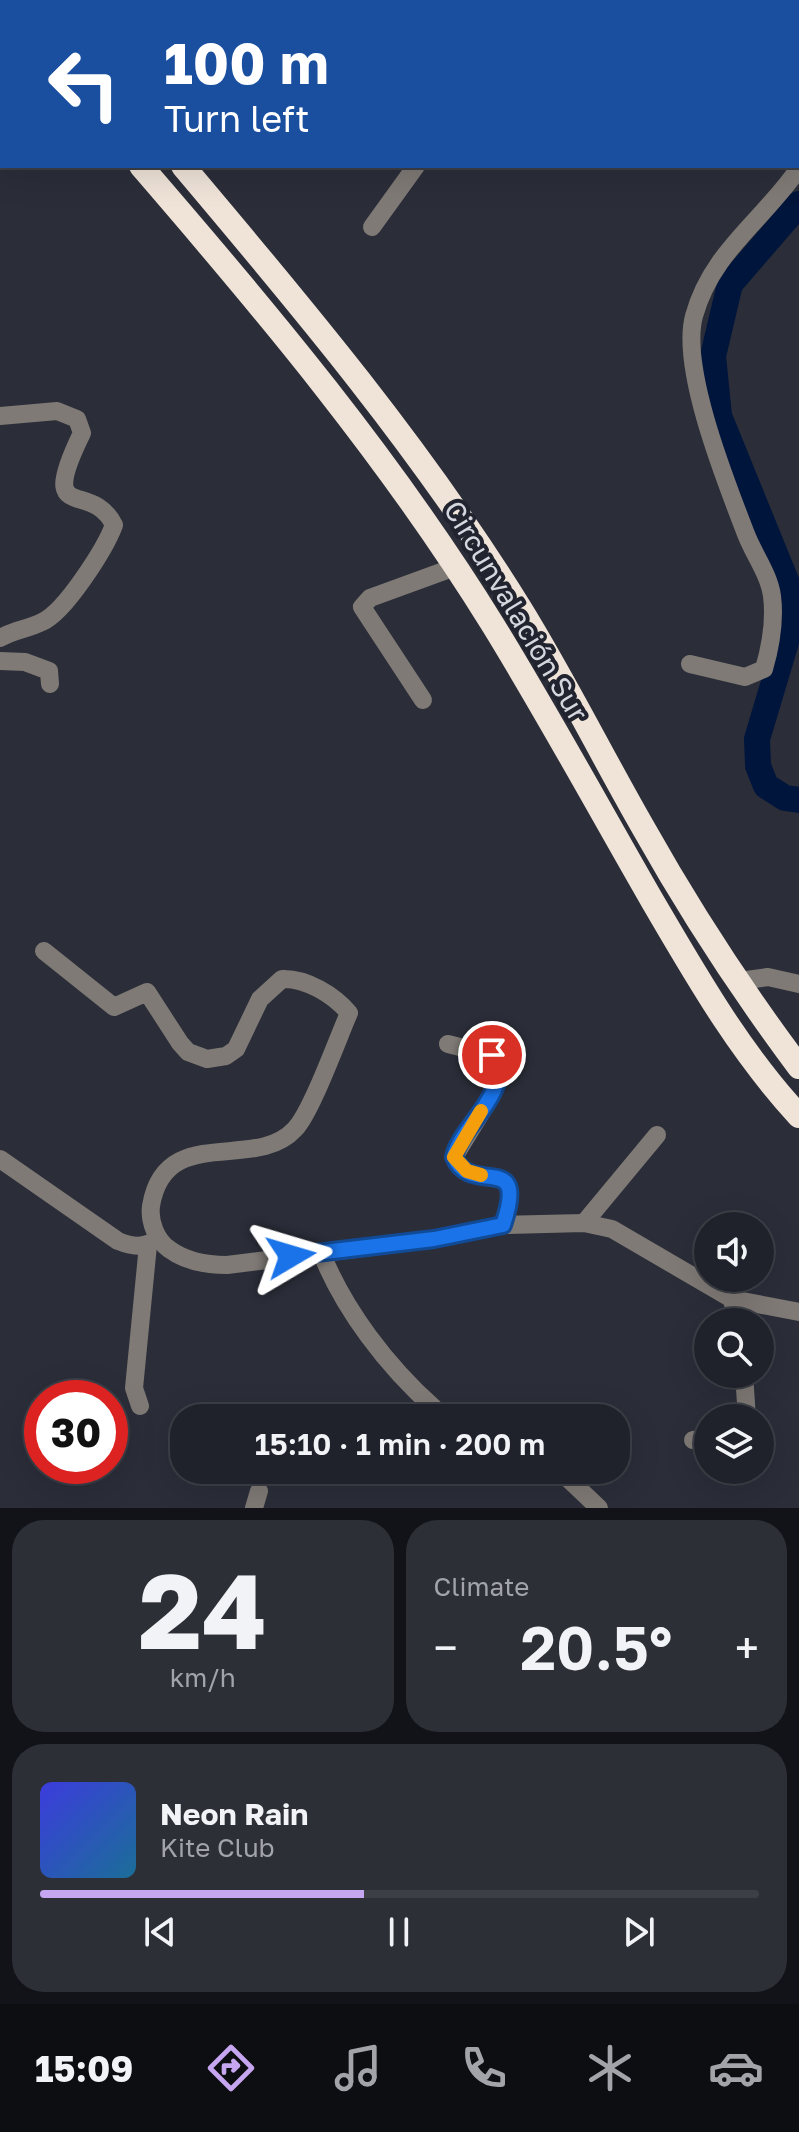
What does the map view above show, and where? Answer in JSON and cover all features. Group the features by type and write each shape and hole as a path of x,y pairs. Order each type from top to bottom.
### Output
{"highway":[{"name":"Circunvalación Sur","path":"143,168 296,348 408,493 455,567 717,1011 768,1082 799,1116"},
{"name":"Circunvalación Sur","path":"185,168 309,315 435,479 521,609 646,833 739,981 799,1067"}],"street":[{"path":"372,227 415,168"},
{"path":"690,664 745,677 764,669 770,650 772,594 747,537 716,446 696,377 690,336 695,314 720,257 779,198 799,168"},
{"path":"0,416 57,411 77,419 82,433 63,474 63,485 70,496 108,516 114,525 76,588 54,613 44,622 0,638"},
{"path":"423,700 362,607 370,598 455,567"},
{"path":"0,661 42,666 49,671 50,684"},
{"path":"44,951 114,1007 147,992 188,1052 207,1059 226,1056 236,1049 260,999 282,979 296,979 328,994 349,1013 297,1128 267,1146 189,1156 167,1171 154,1188 150,1214 153,1242 134,1388 140,1406"},
{"path":"739,981 768,977 799,984"},
{"path":"448,1044 492,1055 496,1061 492,1095 454,1157 467,1171 503,1180 509,1185 513,1197 503,1225"},
{"path":"584,1223 657,1135"},
{"path":"0,1159 118,1241 132,1247 153,1242 205,1265 227,1265 434,1239 503,1225 584,1223 612,1229 732,1299 799,1312"},
{"path":"321,1252 332,1279 370,1337 412,1389 429,1404"},
{"path":"732,1299 734,1308"},
{"path":"574,1484 599,1508"}],"waterway":[{"path":"799,204 730,284 713,356 719,416 789,588 786,642 757,739 758,766 766,786 785,798 799,800"}],"slow traffic":[{"path":"481,1111 454,1157 467,1171 481,1175"}],"route":[{"path":"291,1256 434,1239 503,1225 513,1197 512,1189 503,1180 467,1171 454,1157 492,1095 497,1073 492,1055"}]}
